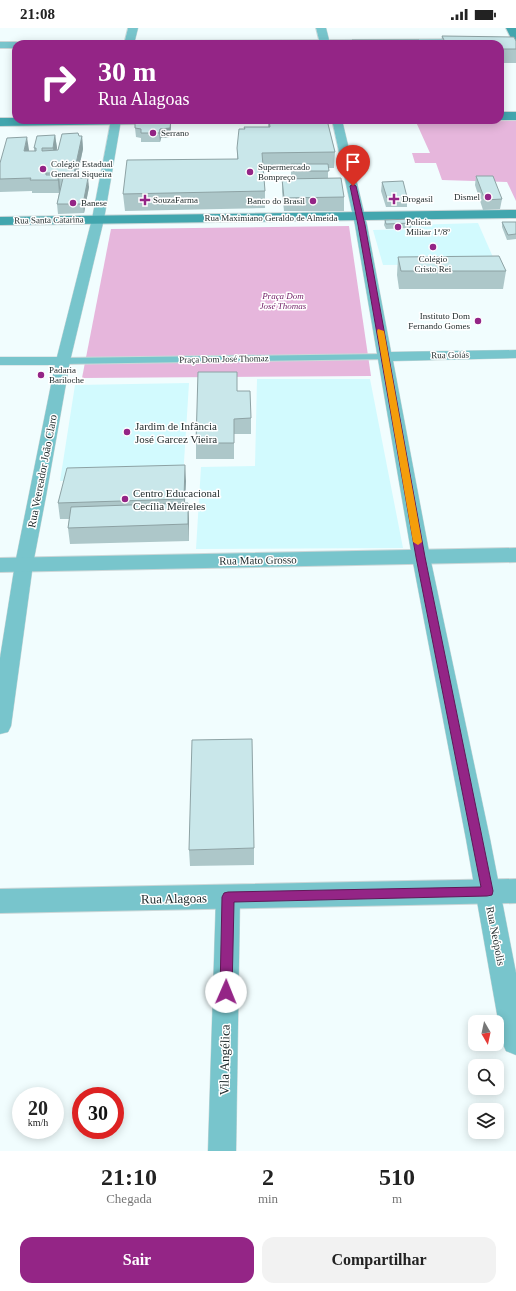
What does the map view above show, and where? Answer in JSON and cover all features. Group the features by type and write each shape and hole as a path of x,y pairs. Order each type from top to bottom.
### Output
{"main road":[{"path":"511,28 516,38"},
{"path":"504,116 516,116"},
{"path":"0,122 12,122"},
{"name":"Rua Maximiano Geraldo de Almeida","path":"98,219 516,214"},
{"name":"Rua Santa Catarina","path":"0,221 98,219"}],"street":[{"path":"130,40 133,28"},
{"path":"321,28 324,40"},
{"path":"504,42 516,42"},
{"path":"0,45 12,45"},
{"name":"Rua Veereador João Claro","path":"0,726 24,564 63,361 98,219 115,124"},
{"name":"Rua Neópolis","path":"338,124 360,217 420,557 516,1042"},
{"name":"Rua Goiás","path":"385,357 516,354"},
{"name":"Praça Dom José Thomaz","path":"63,361 385,357"},
{"path":"0,361 63,361"},
{"name":"Rua Mato Grosso","path":"0,565 516,555"},
{"name":"Rua Alagoas","path":"0,901 516,891"},
{"name":"Vila Angélica","path":"222,1151 228,897"}],"shaded area":[{"name":"Colégio Cristo Rei","path":"478,223 496,264 383,265 373,230 412,229 411,225"},
{"path":"257,379 370,379 403,548 196,549 201,467 255,466"},
{"name":"Jardim de Infância José Garcez Vieira","path":"189,383 183,478 60,481 75,385"}],"green space":[{"path":"504,121 516,121 516,201 507,182 442,180 436,163 415,163 412,153 430,153 417,124 504,124"},
{"name":"Praça Dom José Thomas","path":"349,226 371,376 82,378 111,229"}],"building":[{"path":"442,36 514,37 516,41 516,49 504,49 504,40 444,40"},
{"path":"135,124 170,124 170,128 160,129 159,133 141,133 141,129 135,128"},
{"path":"270,124 328,124 335,152 262,153 265,191 123,194 127,160 238,159 237,148 239,129 245,129 244,127 270,127"},
{"path":"78,133 79,136 82,136 74,173 46,173 46,175 59,175 58,180 30,180 31,178 0,179 0,163 7,138 27,137 24,151 36,151 36,148 34,148 37,136 55,135 53,148 42,148 42,151 58,150 62,134"},
{"path":"291,164 328,164 329,171 292,171"},
{"path":"476,176 493,176 502,199 485,200"},
{"path":"63,178 88,178 83,204 57,204"},
{"path":"341,178 344,197 284,198 282,179"},
{"path":"403,181 407,197 387,198 382,182"},
{"path":"410,219 412,223 386,224 385,220"},
{"path":"502,222 516,222 516,234 508,235"},
{"path":"499,256 506,271 401,271 398,257"},
{"path":"198,372 237,372 237,391 250,391 251,418 234,419 234,443 196,443"},
{"path":"185,465 184,499 58,503 67,468"},
{"path":"188,503 188,524 68,528 71,507"},
{"path":"252,739 254,848 189,850 192,740"}],"slow traffic":[{"path":"380,331 392,390 418,542"}],"place":[{"name":"Serrano","path":"153,133"},
{"name":"Colégio Estadual General Siqueira","path":"43,169"},
{"name":"Supermercado Bompreço","path":"250,172"},
{"name":"Dismel","path":"488,197"},
{"name":"Drogasil","path":"394,199"},
{"name":"SouzaFarma","path":"145,200"},
{"name":"Banco do Brasil","path":"313,201"},
{"name":"Banese","path":"73,203"},
{"name":"Policia Militar 1ª/8º","path":"398,227"},
{"name":"Colégio Cristo Rei","path":"433,247"},
{"name":"Instituto Dom Fernando Gomes","path":"478,321"},
{"name":"Padaria Bariloche","path":"41,375"},
{"name":"Jardim de Infância José Garcez Vieira","path":"127,432"},
{"name":"Centro Educacional Cecília Meireles","path":"125,499"}],"route":[{"path":"226,992 228,897 487,891 469,794 420,557 392,390 362,225 353,186"}]}
